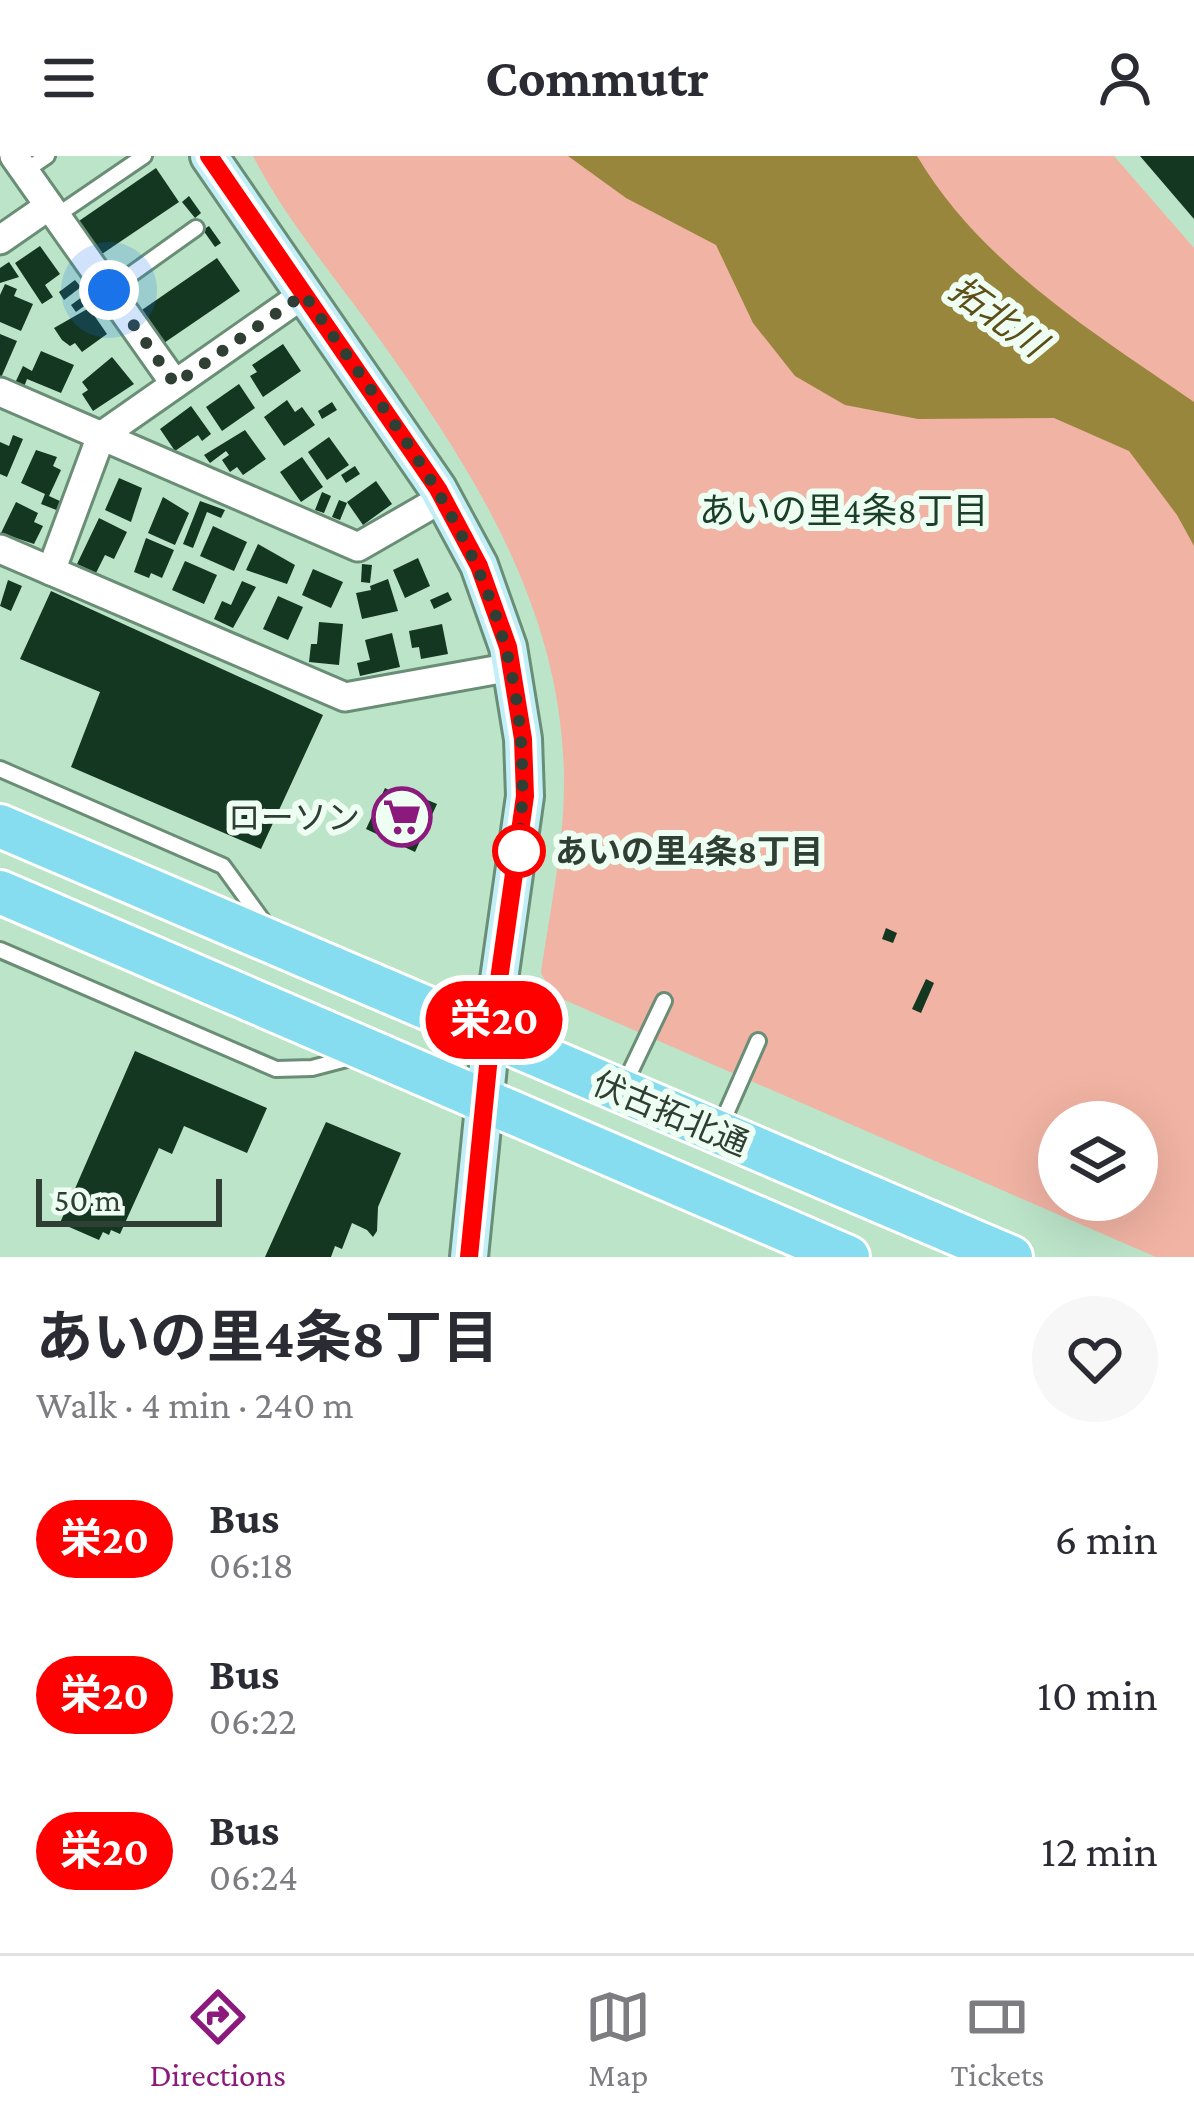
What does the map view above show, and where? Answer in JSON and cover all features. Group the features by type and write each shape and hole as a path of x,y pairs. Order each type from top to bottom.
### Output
{"main road":[{"name":"伏古拓北通","path":"0,826 1011,1257"},
{"name":"伏古拓北通","path":"0,892 848,1257"}],"street":[{"path":"209,156 442,498 479,566 508,647 523,739 525,796 491,1036 470,1257"},
{"path":"28,161 53,211 175,384"},
{"path":"0,240 53,211"},
{"path":"51,571 101,436 304,294"},
{"path":"0,392 358,547 442,498"},
{"path":"0,549 345,697 512,667"}],"lane":[{"path":"53,211 144,156"},
{"path":"109,290 196,228"},
{"path":"0,769 223,866 282,946"},
{"path":"0,950 276,1069 312,1068 370,1053"},
{"path":"621,1091 664,1001"},
{"path":"718,1132 758,1042"}],"shaded area":[{"path":"253,156 1114,156 1194,248 1194,1257 1156,1257 1073,1221 1158,1221 1158,1101 1038,1101 1038,1206 553,995 541,973 564,783 560,721 532,605 482,496 451,445"}],"water":[{"name":"拓北川","path":"568,156 917,156 943,195 1006,263 1079,322 1194,402 1194,546 1129,451 1054,418 918,419 845,405 795,376 753,323 716,245 626,198"}],"building":[{"path":"1140,156 1194,156 1194,219"},
{"path":"156,168 179,202 99,256 76,223"},
{"path":"189,196 201,213 195,218 182,202"},
{"path":"209,226 221,243 215,247 203,230"},
{"path":"40,246 60,274 45,285 53,297 42,304 15,263"},
{"path":"217,258 240,291 161,345 139,312"},
{"path":"9,262 19,277 0,283 0,268"},
{"path":"75,280 81,287 64,300 59,292"},
{"path":"5,284 17,289 14,296 33,304 21,331 0,322"},
{"path":"86,294 91,301 76,312 71,305"},
{"path":"89,308 107,334 82,352 75,343 70,346 62,340 54,328"},
{"path":"0,334 17,341 0,380"},
{"path":"283,344 301,371 263,397 250,376 257,372 252,365"},
{"path":"41,351 74,365 61,393 27,379 24,387 15,383 23,366 32,371"},
{"path":"112,357 134,384 93,411 82,394 88,390 82,382"},
{"path":"239,384 255,408 222,431 206,407"},
{"path":"287,400 295,412 302,407 315,425 284,446 264,417"},
{"path":"332,402 337,410 322,419 318,411"},
{"path":"191,406 211,434 202,441 198,435 175,451 160,429"},
{"path":"245,430 266,459 243,475 237,467 230,472 222,460 229,455 226,451 210,463 204,455"},
{"path":"13,435 23,439 7,477 0,474 0,442 9,446"},
{"path":"329,437 349,465 327,480 308,452"},
{"path":"36,450 57,457 53,466 61,470 49,496 62,502 59,511 41,504 45,494 21,483"},
{"path":"302,457 323,487 301,502 280,472"},
{"path":"355,466 360,474 346,483 341,475"},
{"path":"119,478 142,488 131,522 105,510"},
{"path":"376,481 392,504 363,525 347,502"},
{"path":"322,492 331,496 324,513 315,510"},
{"path":"163,497 189,513 175,545 148,533"},
{"path":"339,500 347,503 340,520 332,517"},
{"path":"200,501 225,510 221,518 207,512 193,548 183,544"},
{"path":"16,502 38,513 34,522 43,526 34,544 1,533"},
{"path":"99,518 127,532 114,559 105,555 96,573 77,564"},
{"path":"213,526 247,542 234,571 200,556"},
{"path":"146,538 174,550 162,578 134,572"},
{"path":"258,544 295,565 287,584 246,570"},
{"path":"418,558 430,586 405,598 393,570"},
{"path":"185,561 217,575 204,604 172,590"},
{"path":"362,564 372,565 370,583 361,582"},
{"path":"313,569 343,582 331,608 302,595"},
{"path":"388,579 398,611 362,619 356,593"},
{"path":"8,580 22,586 11,611 0,606"},
{"path":"242,581 256,587 233,628 214,619 222,601 231,605"},
{"path":"51,591 323,715 261,849 71,767 100,692 20,659"},
{"path":"448,592 452,600 434,609 430,600"},
{"path":"278,596 303,607 288,640 263,629"},
{"path":"319,622 343,624 339,665 309,662"},
{"path":"442,624 448,654 421,659 419,647 412,648 409,631"},
{"path":"392,633 400,667 360,676 357,663 370,660 365,640"},
{"path":"385,788 415,803 418,796 437,804 415,852 366,829"},
{"path":"886,928 897,933 893,943 882,939"},
{"path":"926,979 934,983 921,1013 912,1009"},
{"path":"135,1051 267,1108 247,1153 184,1126 172,1154 159,1148 120,1234 103,1232 99,1240 60,1223"},
{"path":"326,1122 401,1153 378,1207 377,1231 373,1237 352,1223 342,1249 335,1246 331,1257 265,1257"}],"bus line":[{"name":"栄20","path":"209,156 438,489 479,566 508,647 523,739 525,796 491,1036 469,1257"}],"place":[{"name":"ローソン","path":"402,817"},
{"name":"あいの里4条8丁目","path":"519,851"}],"district":[{"name":"あいの里4条8丁目","path":"844,510"}],"route":[{"path":"109,290 175,384 304,294 438,489 479,566 508,647 523,739 525,796 518,855 519,851"}]}
